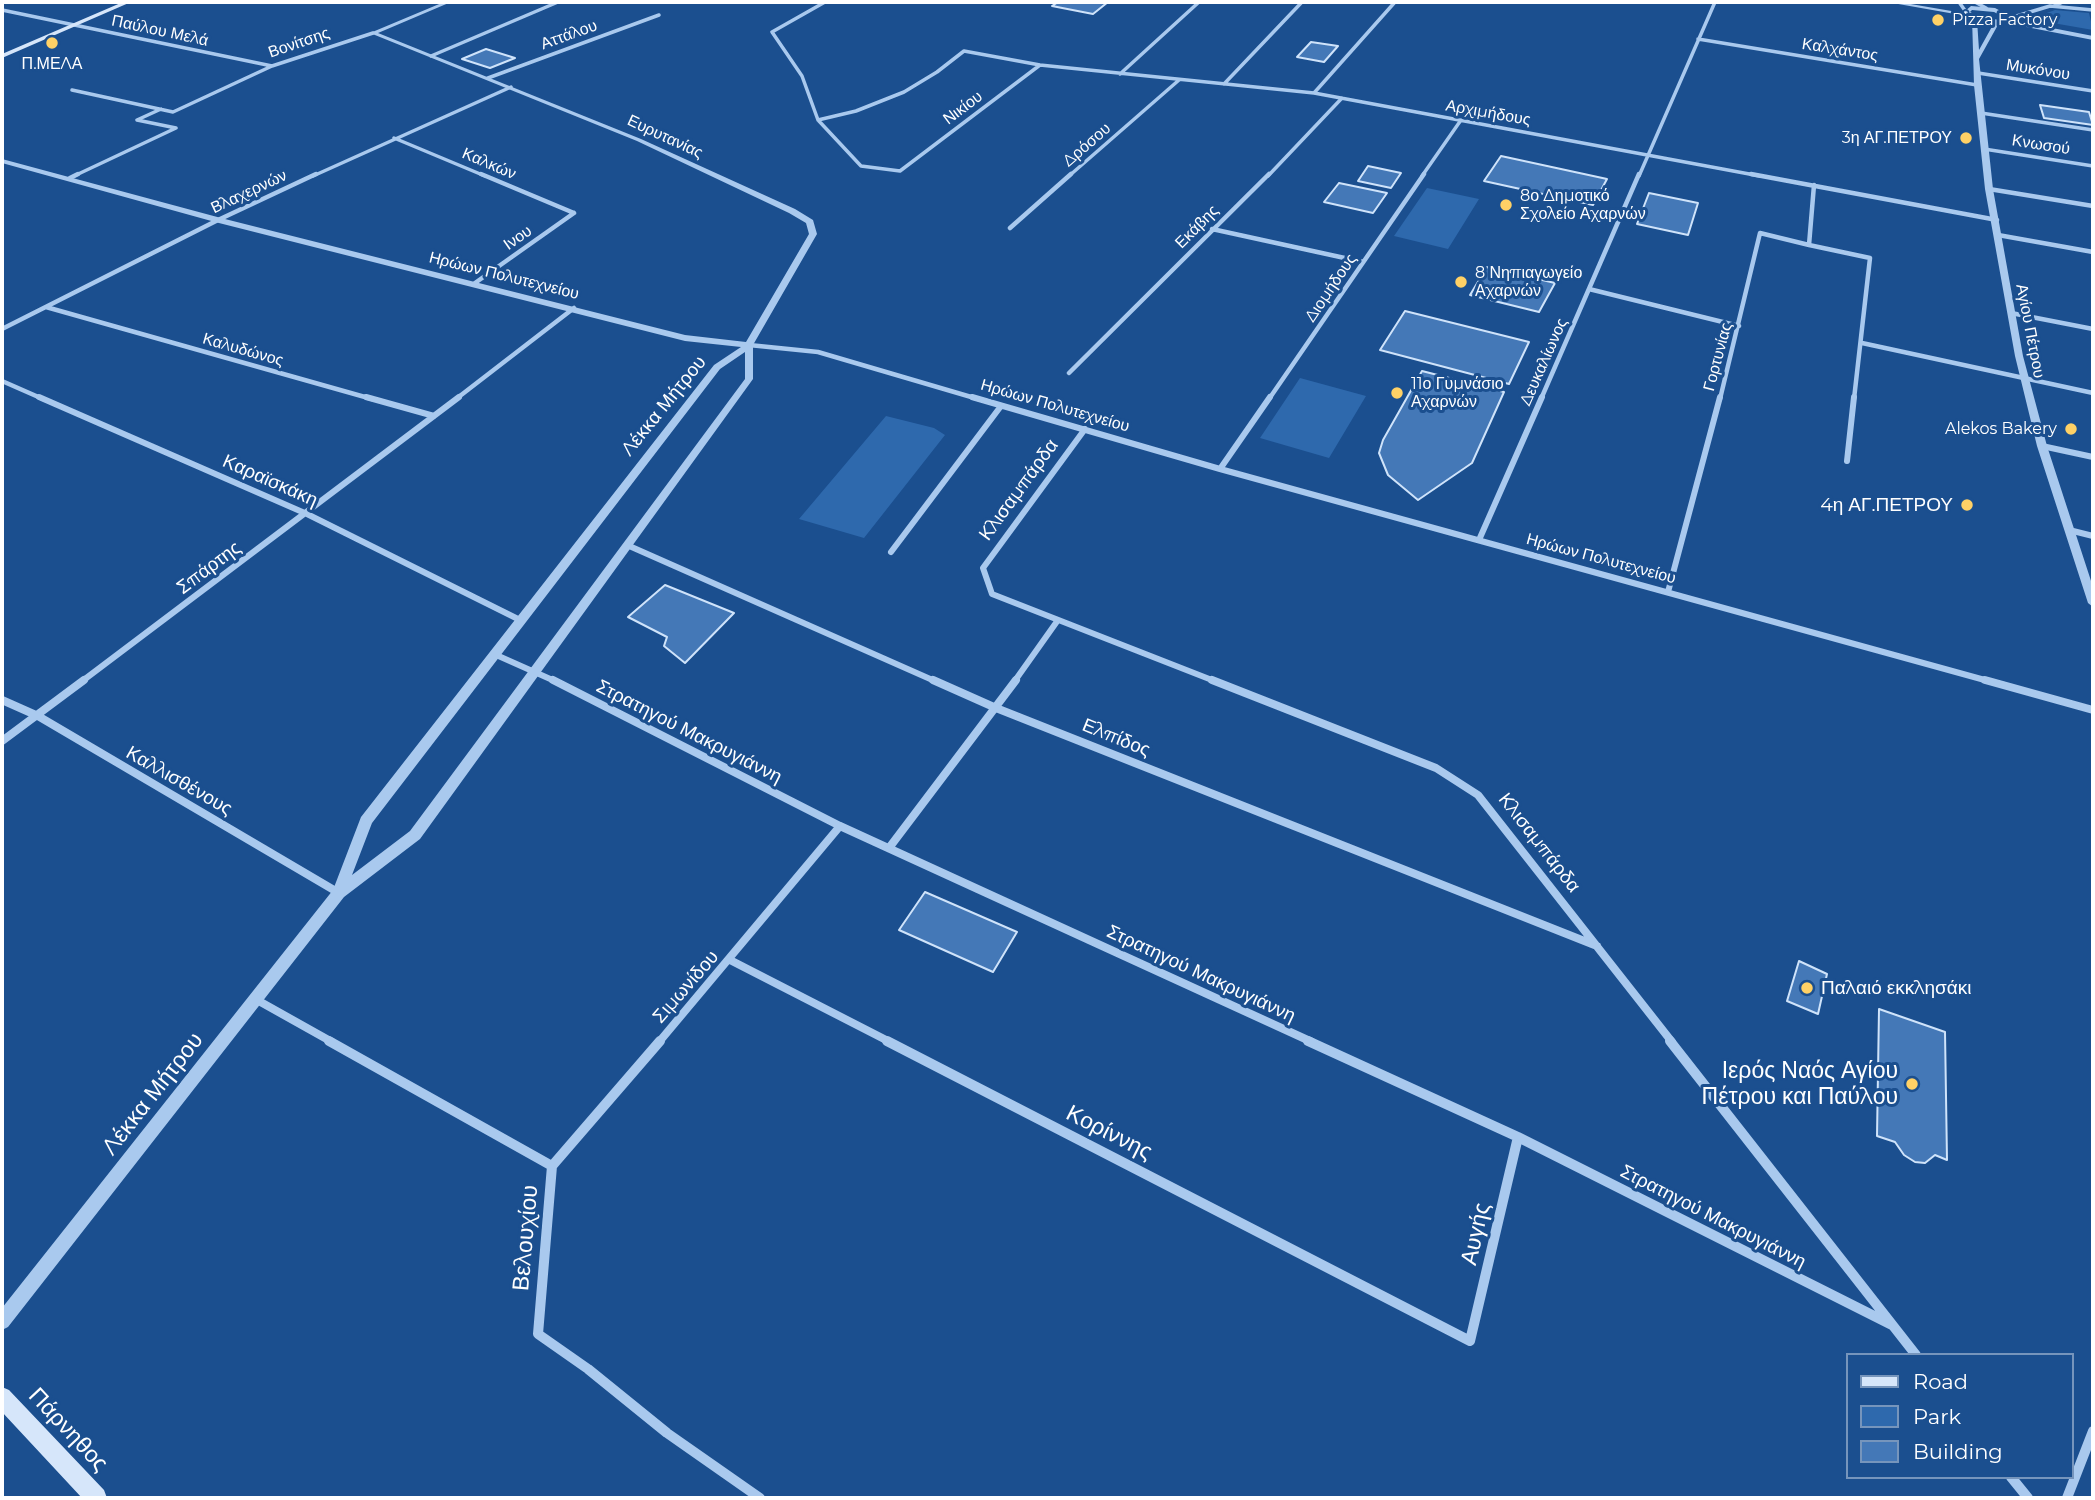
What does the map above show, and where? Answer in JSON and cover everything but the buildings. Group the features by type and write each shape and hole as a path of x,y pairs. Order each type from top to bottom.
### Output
{"main road":[{"path":"2,56 128,2"},
{"name":"Πάρνηθος","path":"2,1397 96,1498"}],"street":[{"name":"Βονίτσης","path":"72,90 173,111 272,66 373,33 448,2"},
{"path":"431,56 558,2"},
{"path":"818,120 802,76 772,32 825,2"},
{"path":"1120,74 1199,2"},
{"path":"1224,85 1303,2"},
{"path":"1314,93 1395,2"},
{"name":"Δευκαλίωνος","path":"1479,540 1715,2"},
{"path":"1890,2 1997,22 2063,2"},
{"path":"1959,2 1969,15"},
{"path":"1975,2 1986,8"},
{"path":"2045,2 2052,6 2093,10"},
{"path":"1969,15 1971,8 1986,8 2003,12 2009,20 2093,38"},
{"name":"Παύλου Μελά","path":"2,10 272,66"},
{"name":"Αττάλου","path":"488,78 659,15"},
{"name":"Αγίου Πέτρου","path":"1969,15 1977,57 1977,85 1989,189 1997,220 2024,378 2042,446 2093,603"},
{"path":"1977,57 1997,22"},
{"name":"Ευρυτανίας","path":"373,33 625,134 792,211 810,222 813,234 810,241 749,345"},
{"name":"Καλχάντος","path":"1699,39 1977,85"},
{"name":"Αρχιμήδους","path":"818,120 856,111 904,92 937,72 964,51 1040,65 1314,93 1997,220"},
{"name":"Νικίου","path":"818,120 861,166 900,171 1040,65"},
{"name":"Μυκόνου","path":"1978,73 2093,91"},
{"name":"Δρόσου","path":"1010,228 1179,80"},
{"name":"Βλαχερνών","path":"2,329 218,220 511,87"},
{"name":"Εκάβης","path":"1069,373 1308,136 1342,98"},
{"name":"Βονίτσης","path":"70,178 176,128 137,120 161,109"},
{"path":"1981,113 2093,130"},
{"name":"Διομήδους","path":"1220,470 1461,120"},
{"name":"Καλκών","path":"394,138 574,214"},
{"name":"Κνωσού","path":"1984,149 2093,166"},
{"name":"Ηρώων Πολυτεχνείου","path":"3,162 218,220 685,338 818,352 1220,470 2093,710"},
{"path":"1814,185 1809,245 1870,258 1847,461"},
{"path":"1989,189 2093,206"},
{"name":"Ινου","path":"475,283 574,214"},
{"path":"1212,229 1363,262"},
{"name":"Γορτυνίας","path":"1668,592 1739,326 1760,233 1809,245"},
{"path":"1998,236 2093,252"},
{"path":"1589,289 1739,326"},
{"name":"Καλυδώνος","path":"45,307 434,416"},
{"name":"Σπάρτης","path":"2,741 307,514 574,309"},
{"path":"2011,313 2093,329"},
{"path":"1862,343 2093,393"},
{"name":"Λέκκα Μήτρου","path":"2,1321 339,893 415,835 749,379 749,345"},
{"name":"Λέκκα Μήτρου","path":"339,893 366,821 717,367 749,345"},
{"name":"Καραϊσκάκη","path":"2,381 307,514 520,620"},
{"path":"891,552 1001,406"},
{"name":"Κλισαμπάρδα","path":"1085,429 983,568 992,594 1436,768 1478,795 1914,1353"},
{"path":"2042,446 2093,457"},
{"path":"2069,530 2093,536"},
{"name":"Ελπίδος","path":"627,545 996,708 1599,947"},
{"path":"889,848 996,708 1058,620"},
{"name":"Στρατηγού Μακρυγιάννη","path":"494,654 535,671 840,826 1518,1137 1892,1325"},
{"name":"Καλλισθένους","path":"2,700 38,716 339,893"},
{"name":"Σιμωνίδου","path":"552,1166 730,960 840,826"},
{"name":"Κορίννης","path":"730,960 1470,1340"},
{"name":"Βελουχίου","path":"257,1000 552,1166 538,1334 588,1369 667,1433 760,1498"},
{"name":"Αυγής","path":"1470,1340 1518,1137"},
{"path":"2067,1498 2093,1431"},
{"path":"2013,1479 2028,1498"}],"green space":[{"path":"2055,10 2089,13 2093,30 2030,19"},
{"path":"1427,188 1479,199 1448,249 1394,236"},
{"path":"1300,378 1366,396 1329,458 1260,438"},
{"path":"886,416 934,428 945,435 864,538 799,519"}],"place":[{"name":"Pizza Factory","path":"1938,20"},
{"name":"Π.ΜΕΛΑ","path":"52,43"},
{"name":"3η ΑΓ.ΠΕΤΡΟΥ","path":"1966,138"},
{"name":"8ο Δημοτικό Σχολείο Αχαρνών","path":"1506,205"},
{"name":"8 Νηπιαγωγείο Αχαρνών","path":"1461,282"},
{"name":"11ο Γυμνάσιο Αχαρνών","path":"1397,393"},
{"name":"Alekos Bakery","path":"2071,429"},
{"name":"4η ΑΓ.ΠΕΤΡΟΥ","path":"1967,505"},
{"name":"Παλαιό εκκλησάκι","path":"1807,988"},
{"name":"Ιερός Ναός Αγίου Πέτρου και Παύλου","path":"1912,1084"}]}
